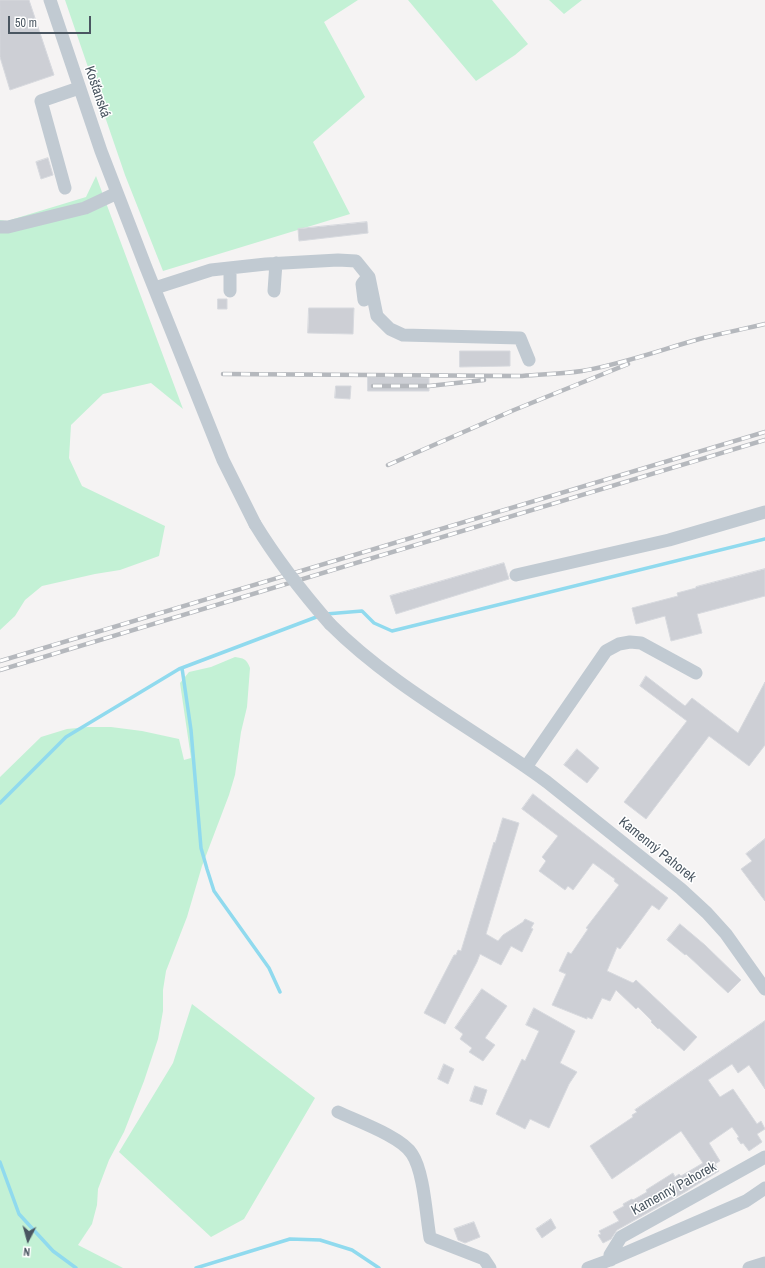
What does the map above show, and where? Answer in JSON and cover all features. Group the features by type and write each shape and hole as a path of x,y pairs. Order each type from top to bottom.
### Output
{"street":[{"name":"Košťanská","path":"50,0 79,88 117,193 220,454 255,524"},
{"path":"66,188 42,101 79,88"},
{"path":"0,227 8,227 85,208 117,193"},
{"path":"155,288 210,270 276,263 338,260 356,261 369,276 377,316 390,329 403,335 520,338 529,360"},
{"path":"274,291 276,263"},
{"path":"230,268 230,290"},
{"path":"364,300 362,284 369,276"},
{"path":"516,575 669,540 765,512"},
{"name":"Kamenný Pahorek","path":"255,524 270,549 309,600 330,624 357,650 406,688 526,766 575,804 703,909 726,934 765,989"},
{"path":"526,766 606,650 619,644 630,642 641,643 696,673"},
{"path":"338,1112 397,1140 412,1153 419,1170 430,1238 484,1259 490,1268"},
{"name":"Kamenný Pahorek","path":"611,1260 610,1255 622,1237 765,1157"},
{"path":"592,1267 746,1201 765,1188"},
{"path":"749,1268 765,1264"}],"green space":[{"path":"65,0 358,0 324,22 365,97 313,142 350,214 163,271 125,175"},
{"path":"408,0 492,0 528,44 515,55 476,81"},
{"path":"549,0 582,0 564,14"},
{"path":"96,176 183,409 151,383 103,394 71,425 69,458 82,486 165,526 159,556 120,570 42,586 25,600 15,616 0,630 0,220 7,221 86,197"},
{"path":"235,657 244,660 248,663 250,668 247,707 241,732 235,775 202,866 187,917 166,971 163,990 163,1011 158,1039 144,1081 124,1132 109,1160 98,1189 97,1205 92,1224 78,1245 123,1268 0,1268 0,777 41,737 67,729 111,727 142,731 179,739 184,760 191,758 180,683 189,672 211,667"},
{"path":"192,1004 315,1098 244,1219 211,1237 119,1152 173,1063"}],"building":[{"path":"0,0 29,0 54,75 10,90 0,57"},
{"path":"48,158 53,175 41,179 36,162"},
{"path":"367,222 368,233 299,241 298,229"},
{"path":"218,299 227,299 227,309 218,309"},
{"path":"309,308 354,308 353,334 308,333"},
{"path":"460,351 510,351 510,366 460,367"},
{"path":"368,377 429,378 429,391 368,391"},
{"path":"336,386 351,386 350,399 335,398"},
{"path":"504,563 509,579 396,614 390,596"},
{"path":"765,569 765,596 697,614 702,633 671,641 665,616 636,624 632,608 678,596 677,593 696,587"},
{"path":"646,676 685,706 692,698 738,733 765,682 765,745 749,766 709,736 646,819 624,802 687,721 640,686"},
{"path":"577,749 599,768 587,783 564,765"},
{"path":"533,794 668,898 659,910 652,905 620,949 617,947 607,971 633,983 636,980 697,1037 684,1051 659,1028 658,1029 638,1007 636,1009 616,990 610,1001 602,998 592,1019 587,1017 587,1019 552,1005 566,974 559,971 568,952 571,954 588,929 586,928 619,885 614,881 615,879 593,863 573,890 568,886 565,890 539,871 546,861 542,857 558,836 522,809"},
{"path":"503,818 519,823 486,934 498,941 503,935 523,922 525,919 534,923 531,928 533,929 522,952 511,946 501,965 480,954 445,1024 424,1013 454,955 456,955 458,950 461,951 494,842 495,843"},
{"path":"765,839 765,901 741,869 752,861 746,854"},
{"path":"680,924 705,945 741,980 728,993 686,954 685,955 667,940"},
{"path":"482,989 507,1006 485,1038 495,1045 483,1061 469,1052 472,1048 460,1039 463,1034 455,1028"},
{"path":"534,1008 575,1031 560,1063 577,1072 569,1084 549,1128 530,1119 525,1129 496,1114 522,1059 525,1061 539,1031 526,1025"},
{"path":"765,1021 765,1089 749,1065 738,1073 732,1064 708,1080 720,1097 733,1089 757,1124 761,1121 765,1129 757,1134 762,1142 749,1151 743,1143 741,1144 737,1138 739,1137 732,1127 709,1143 720,1161 715,1164 719,1171 617,1230 611,1239 603,1243 598,1235 601,1234 599,1231 619,1221 613,1212 624,1206 623,1204 647,1192 646,1190 673,1173 675,1177 679,1174 681,1176 703,1163 681,1131 612,1179 590,1146 633,1117 632,1115 637,1112 635,1110"},
{"path":"444,1064 454,1069 448,1084 438,1079"},
{"path":"475,1086 487,1090 482,1105 470,1101"},
{"path":"551,1219 556,1228 542,1238 536,1229"},
{"path":"474,1222 480,1237 465,1243 458,1240 454,1229"}],"waterway":[{"path":"326,614 362,611 374,623 392,631 765,539"},
{"path":"0,803 66,737 179,669 319,616"},
{"path":"182,668 191,730 201,848 207,869 214,891 269,968 280,992"},
{"path":"0,1162 19,1214 53,1251 76,1268"},
{"path":"196,1268 290,1239 320,1240 352,1250 379,1268"}],"railway":[{"path":"223,374 522,376 567,373 597,368 703,338 765,324"},
{"path":"388,465 514,410 628,364"},
{"path":"373,386 429,386 484,380"},
{"path":"0,661 765,432"},
{"path":"0,670 765,440"}]}
